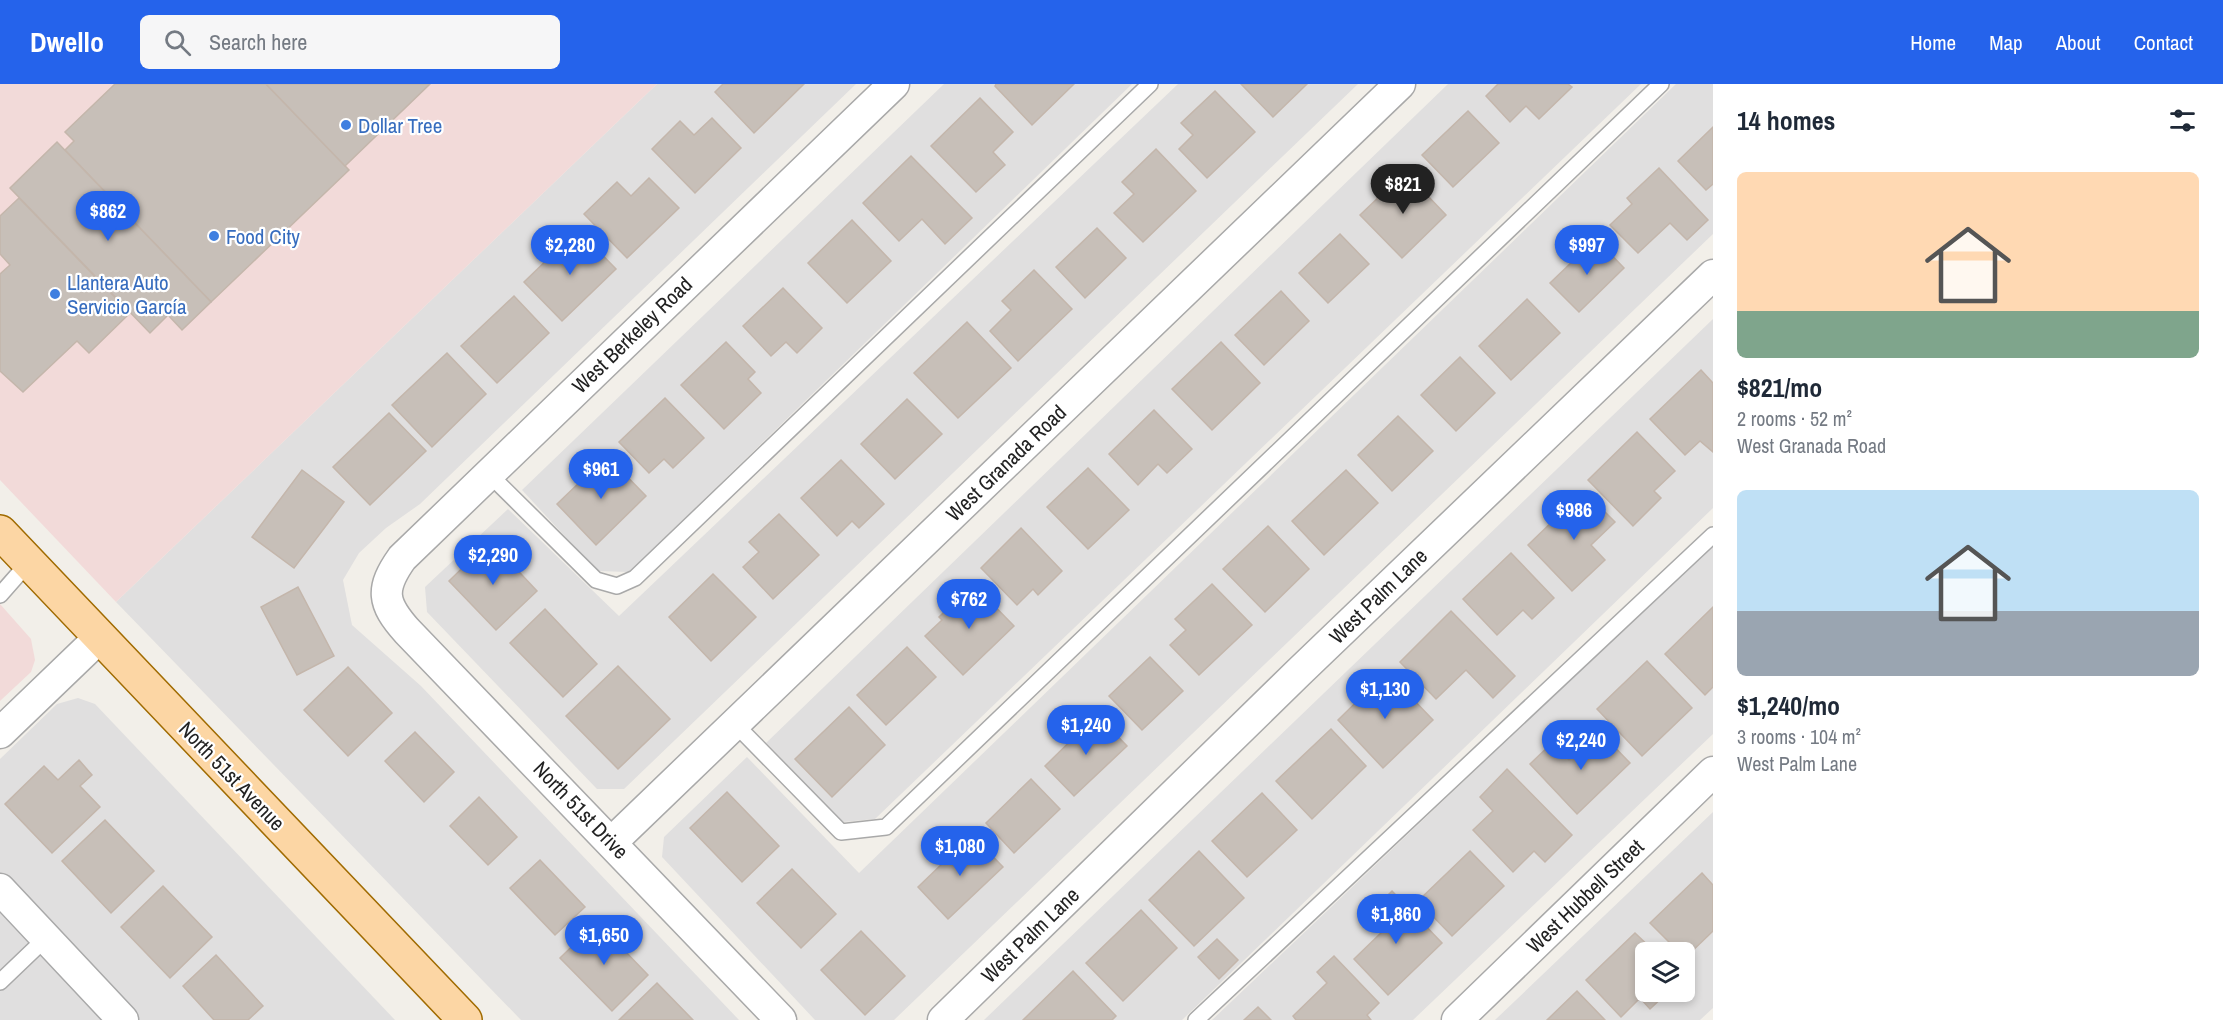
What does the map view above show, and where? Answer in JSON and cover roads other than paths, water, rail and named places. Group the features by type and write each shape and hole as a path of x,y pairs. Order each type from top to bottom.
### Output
{"main road":[{"name":"North 51st Avenue","path":"0,532 465,1020"}],"street":[{"name":"West Berkeley Road","path":"386,597 388,578 402,558 894,84"},
{"name":"West Granada Road","path":"612,842 1400,84"},
{"name":"West Palm Lane","path":"943,1020 1298,673 1713,275"},
{"name":"North 51st Drive","path":"386,597 391,613 407,631 782,1020"},
{"path":"0,734 100,637"},
{"name":"West Hubbell Street","path":"1457,1020 1713,772"},
{"path":"0,889 123,1020"}],"lane":[{"path":"488,473 596,580 617,586 635,578 1150,84"},
{"path":"735,724 841,832 886,827 1661,84"},
{"path":"1196,1020 1713,535"},
{"path":"0,595 29,562"},
{"path":"0,982 46,938"}],"place":[{"name":"Dollar Tree","path":"346,125"},
{"name":"Food City","path":"214,236"},
{"name":"Llantera Auto Servicio García","path":"55,294"}]}
